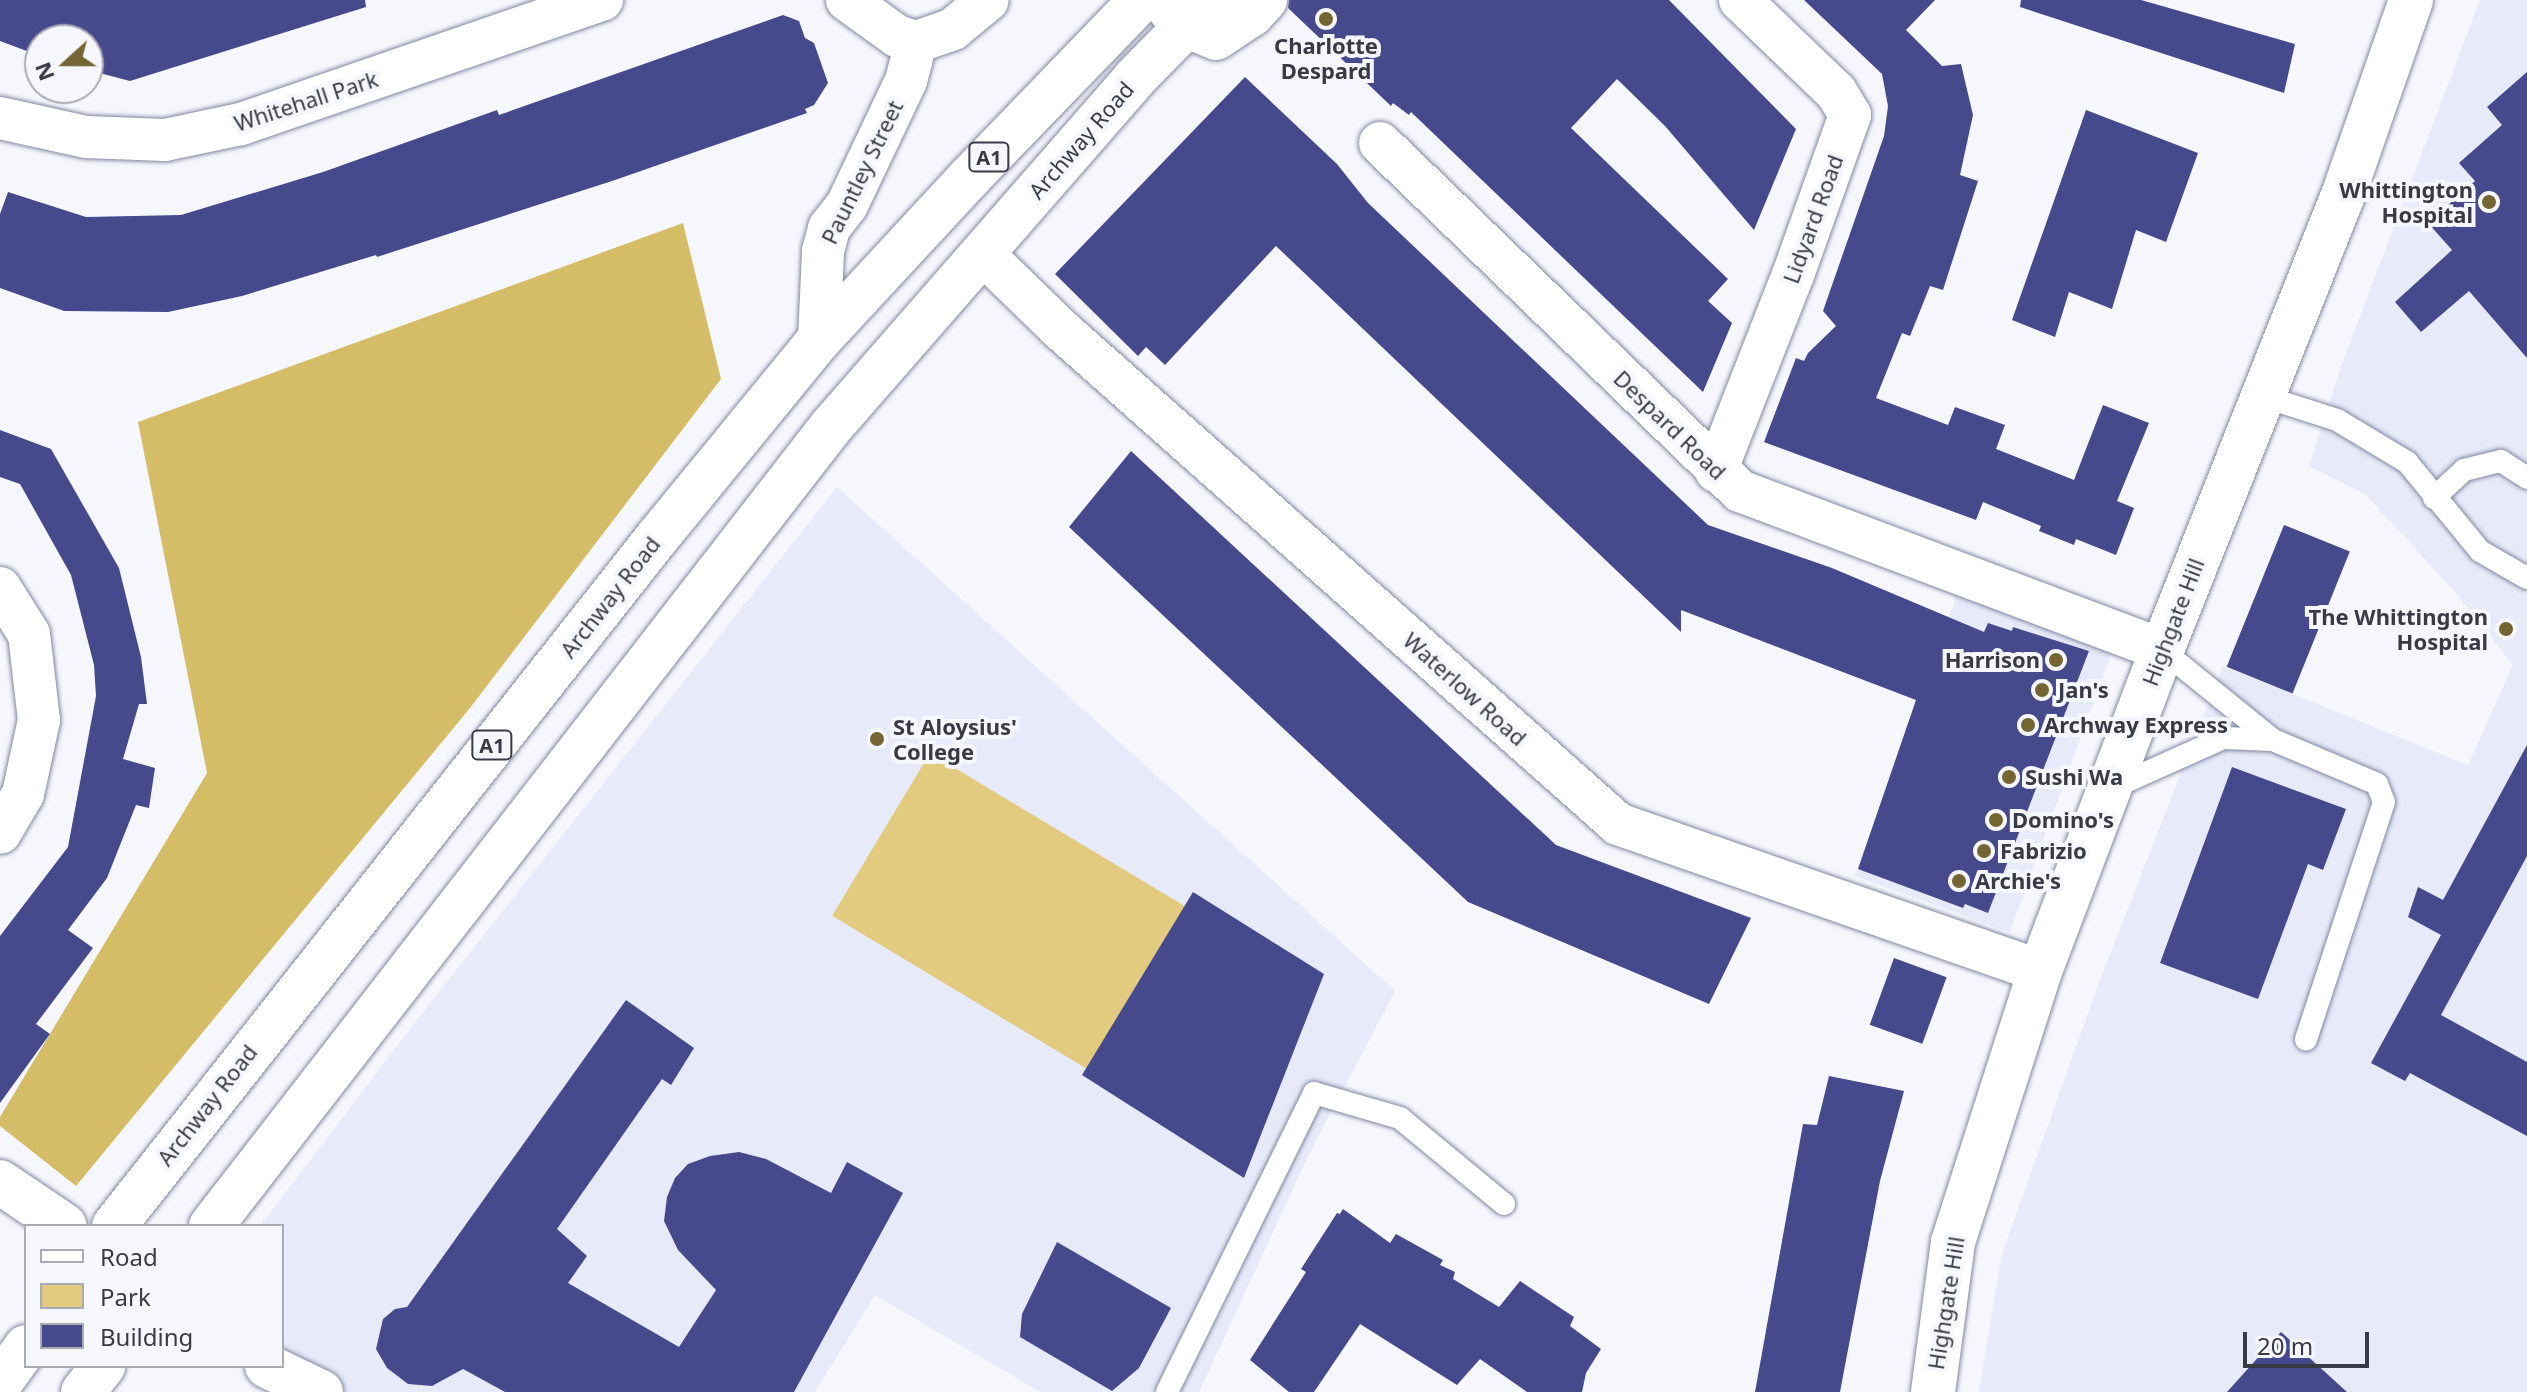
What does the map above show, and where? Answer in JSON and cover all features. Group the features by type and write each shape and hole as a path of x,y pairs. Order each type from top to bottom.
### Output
{"main road":[{"name":"Archway Road","path":"116,1224 626,576 819,340 969,178 1141,0"},
{"path":"1186,9 1216,38 1252,14 1265,0"},
{"name":"Highgate Hill","path":"1933,1392 1953,1242 2040,971 2162,650 2346,187 2410,0"},
{"name":"Archway Road","path":"213,1224 830,428 1135,78 1186,9"},
{"path":"0,1383 24,1350"},
{"path":"83,1392 101,1368"}],"street":[{"name":"Whitehall Park","path":"0,118 86,137 165,140 241,124 602,0"},
{"path":"847,0 897,36 916,42 953,29 988,0"},
{"name":"Lidyard Road","path":"1716,471 1793,275 1850,115 1836,92 1740,0"},
{"name":"Pauntley Street","path":"819,340 823,251 829,228 847,205 906,81 916,42"},
{"name":"Despard Road","path":"1380,143 1740,491 2162,650"},
{"name":"Waterlow Road","path":"982,253 1059,328 1618,824 2040,971"},
{"path":"0,588 29,634 39,720 23,794 0,833"}],"lane":[{"path":"2262,396 2337,420 2407,462 2480,551 2527,578"},
{"path":"2434,498 2464,470 2501,461 2527,478"},
{"path":"2162,650 2273,740 2377,784 2384,802 2306,1039"},
{"path":"2110,789 2223,738 2273,740"},
{"path":"1167,1392 1314,1093 1400,1118 1504,1204"}],"shaded area":[{"name":"The Whittington Hospital","path":"2480,0 2527,0 2527,1392 1979,1392 2002,1254 2101,977 2223,666 2468,765 2513,665 2456,593 2365,494 2309,466 2340,369"},
{"path":"683,223 721,379 470,708 76,1186 0,1126 0,1117 207,773 138,422"},
{"name":"St Aloysius' College","path":"837,487 1395,991 1311,1150 1199,1392 1040,1392 875,1295 815,1392 321,1392 284,1367 284,1224 262,1224 416,1021"},
{"path":"1957,595 2112,651 2010,932 1855,876"}],"green space":[{"path":"930,753 1185,906 1087,1069 832,916"}],"building":[{"path":"0,0 365,0 366,7 130,81 104,74 104,24 24,24 24,50 0,41"},
{"path":"1289,0 1669,0 1796,129 1754,230 1665,126 1617,79 1571,128 1728,279 1708,301 1732,323 1703,392 1411,112 1409,115 1393,103 1391,106 1288,8"},
{"path":"1804,0 1935,0 1906,30 1942,66 1961,64 1973,115 1960,175 1978,181 1943,290 1930,286 1910,336 1902,333 1876,398 1948,425 1955,407 2005,425 1996,449 2074,480 2103,405 2149,423 2117,501 2134,508 2116,555 2076,539 2074,545 2039,531 2041,526 1983,502 1976,520 1764,442 1796,358 1804,361 1808,353 1836,326 1823,311 1884,136 1888,106 1882,74"},
{"path":"2021,0 2141,0 2295,44 2284,93 2020,7"},
{"path":"783,15 799,21 805,38 814,43 828,83 814,105 805,109 807,113 615,180 377,257 242,296 168,312 64,311 0,288 0,214 8,192 86,217 181,215 323,172 497,110 499,115"},
{"name":"Whittington Hospital","path":"2527,72 2527,358 2469,291 2421,332 2395,302 2452,250 2428,223 2475,181 2459,163 2502,125 2487,107"},
{"path":"1245,77 1337,164 1368,203 1708,525 1832,568 1984,632 1988,623 2012,631 2013,627 2089,651 1988,913 1965,904 1963,908 1858,869 1916,700 1681,610 1681,632 1276,246 1165,365 1146,347 1138,356 1055,274"},
{"path":"2086,110 2198,153 2166,242 2136,230 2112,309 2069,292 2055,337 2012,320"},
{"path":"0,430 51,449 119,568 141,657 147,704 139,704 123,759 155,768 149,808 136,805 107,878 68,930 93,948 36,1024 50,1034 0,1103 0,936 68,847 96,696 94,665 71,575 20,484 0,477"},
{"path":"1131,451 1556,845 1751,918 1709,1004 1468,902 1069,527"},
{"path":"2284,525 2350,552 2293,693 2227,667"},
{"path":"2527,745 2527,856 2441,1015 2527,1062 2527,1136 2410,1073 2405,1081 2371,1063 2441,935 2408,917 2418,887 2443,900"},
{"path":"2232,767 2346,809 2323,870 2308,864 2258,999 2160,963"},
{"path":"1193,892 1324,974 1244,1178 1082,1075"},
{"path":"1894,958 1947,977 1922,1044 1870,1025"},
{"path":"626,1000 694,1048 671,1085 662,1079 557,1229 587,1256 568,1283 679,1347 716,1290 678,1250 664,1221 667,1197 675,1178 688,1164 710,1156 739,1152 766,1159 831,1193 847,1162 903,1193 794,1392 505,1392 463,1369 432,1386 408,1384 387,1368 376,1349 383,1319 395,1309 407,1307"},
{"path":"1829,1076 1904,1091 1880,1181 1840,1392 1755,1392 1803,1124 1817,1125"},
{"path":"1343,1209 1390,1243 1396,1234 1443,1260 1440,1265 1455,1272 1453,1279 1499,1307 1520,1281 1574,1317 1570,1326 1601,1349 1586,1373 1582,1392 1527,1392 1480,1359 1457,1385 1360,1324 1314,1392 1289,1392 1250,1360 1306,1272 1301,1269 1337,1213 1340,1214"},
{"path":"1057,1242 1171,1308 1139,1368 1112,1391 1020,1337 1022,1314"},
{"path":"2281,1332 2347,1392 2227,1392"}],"place":[{"name":"Charlotte Despard","path":"1326,19"},
{"name":"Whittington Hospital","path":"2489,202"},
{"name":"The Whittington Hospital","path":"2506,629"},
{"name":"Harrison","path":"2056,660"},
{"name":"Jan's","path":"2042,690"},
{"name":"Archway Express","path":"2028,725"},
{"name":"St Aloysius' College","path":"877,739"},
{"name":"Sushi Wa","path":"2009,777"},
{"name":"Domino's","path":"1996,820"},
{"name":"Fabrizio","path":"1984,851"},
{"name":"Archie's","path":"1959,881"}]}
